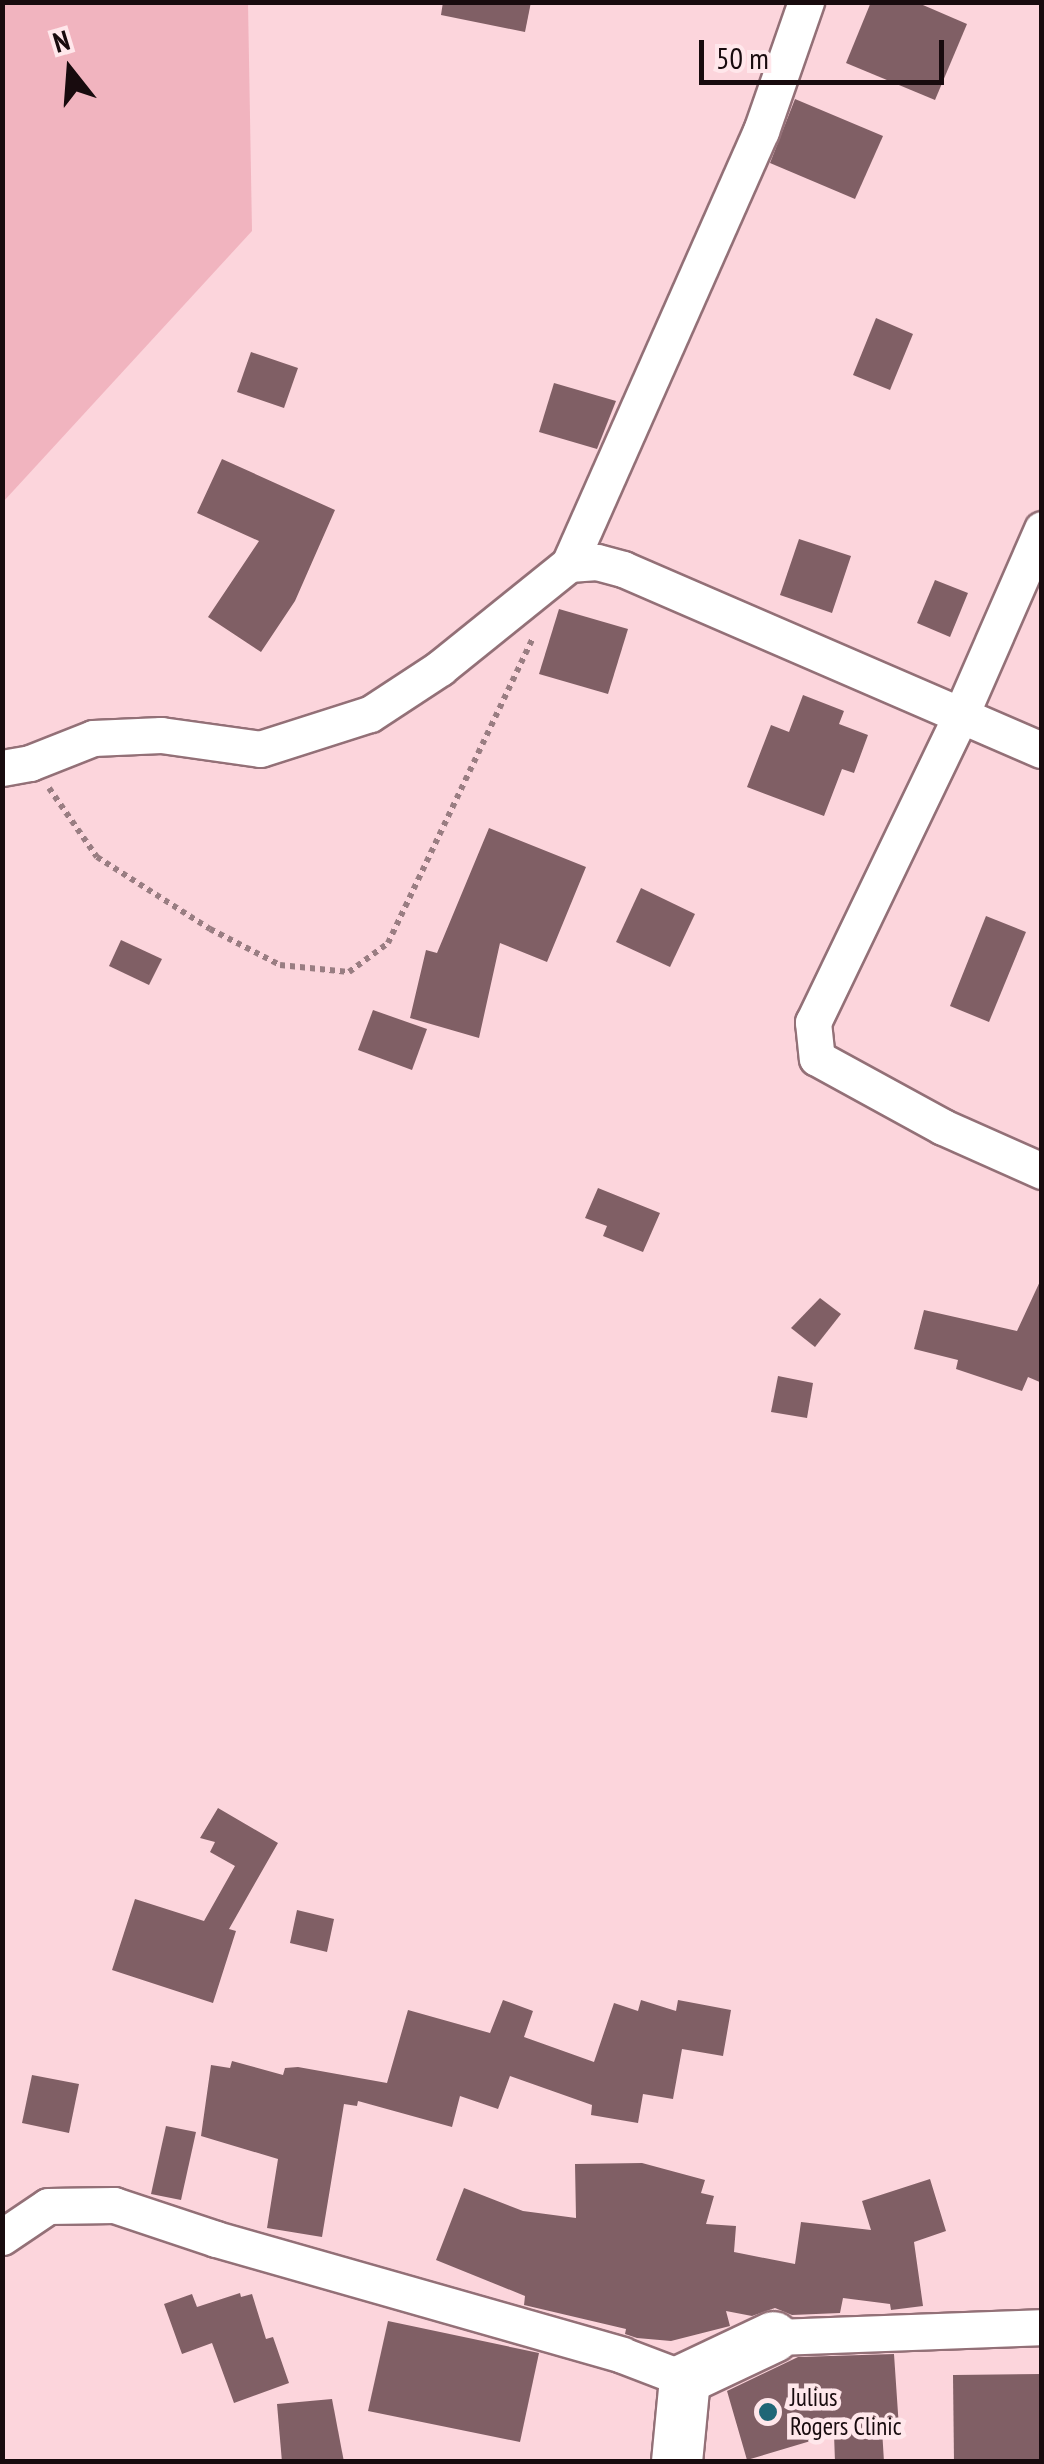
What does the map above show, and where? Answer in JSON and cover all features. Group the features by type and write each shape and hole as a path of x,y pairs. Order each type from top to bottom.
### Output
{"street":[{"path":"16,766 93,738 162,735 260,750 370,714 440,668 568,564 761,131 806,2"},
{"path":"1042,529 960,717 812,1022 817,1058 943,1126 1042,1171"},
{"path":"568,564 597,562 623,569 1042,750"},
{"path":"2,2236 48,2206 114,2205 216,2239 622,2356 685,2379 774,2337 1042,2327"},
{"path":"677,2462 685,2379"}],"path":[{"path":"16,766 97,857 210,929 280,966 350,972 388,942 534,636"}],"shaded area":[{"path":"3,2 248,3 252,231 3,502"}],"building":[{"path":"443,2 531,2 525,32 441,15"},
{"path":"871,2 916,2 967,24 935,100 846,63"},
{"path":"795,99 883,136 855,199 770,163"},
{"path":"876,318 913,334 890,390 853,375"},
{"path":"251,352 298,368 284,408 237,392"},
{"path":"554,383 616,401 597,449 539,432"},
{"path":"222,459 335,510 295,601 261,652 208,617 259,541 197,513"},
{"path":"799,539 851,556 832,613 780,595"},
{"path":"935,580 968,593 950,637 917,623"},
{"path":"559,609 628,629 608,694 539,674"},
{"path":"803,695 844,711 839,724 868,735 854,773 842,769 824,816 747,787 771,725 789,732"},
{"path":"489,828 586,867 547,962 500,943 479,1038 410,1018 426,950 437,953"},
{"path":"641,888 695,914 670,967 616,942"},
{"path":"986,916 1026,932 989,1022 950,1006"},
{"path":"121,940 162,959 149,985 109,966"},
{"path":"373,1010 427,1029 412,1070 358,1050"},
{"path":"598,1188 660,1213 643,1252 603,1236 607,1226 585,1218"},
{"path":"1042,1277 1042,1383 1028,1377 1022,1391 956,1369 958,1360 914,1349 924,1310 1017,1331"},
{"path":"820,1298 841,1314 815,1347 791,1328"},
{"path":"778,1376 813,1383 807,1418 771,1412"},
{"path":"218,1808 278,1843 229,1929 236,1931 213,2003 112,1970 135,1899 204,1921 235,1866 210,1852 215,1842 200,1838"},
{"path":"297,1910 334,1919 327,1952 290,1943"},
{"path":"503,2000 533,2011 524,2037 594,2062 614,2003 638,2011 641,2000 676,2011 678,2000 731,2010 723,2056 682,2049 673,2099 643,2094 638,2123 591,2115 592,2105 510,2076 498,2109 460,2096 452,2127 358,2101 357,2106 344,2104 322,2237 267,2228 278,2159 201,2136 211,2065 230,2068 232,2061 283,2075 285,2068 298,2067 387,2083 408,2010 490,2033"},
{"path":"32,2075 79,2084 69,2133 22,2123"},
{"path":"166,2126 196,2132 181,2200 151,2194"},
{"path":"642,2163 705,2180 701,2193 714,2196 706,2224 736,2226 734,2252 795,2264 801,2222 871,2230 862,2201 930,2179 946,2231 914,2242 923,2306 891,2310 890,2304 843,2298 840,2313 792,2315 775,2308 752,2316 726,2311 730,2326 671,2341 637,2338 625,2334 626,2329 524,2305 525,2296 436,2260 464,2188 523,2211 576,2218 575,2164"},
{"path":"240,2293 241,2297 252,2294 266,2339 273,2337 289,2383 234,2403 212,2343 182,2354 164,2304 192,2294 197,2307"},
{"path":"388,2321 539,2353 520,2442 368,2411"},
{"path":"894,2354 899,2428 882,2429 884,2462 835,2462 834,2434 747,2460 727,2391 798,2357"},
{"path":"1042,2374 1042,2462 954,2462 953,2375"},
{"path":"332,2399 344,2462 282,2462 277,2404"}],"place":[{"name":"Julius Rogers Clinic","path":"768,2412"}]}
